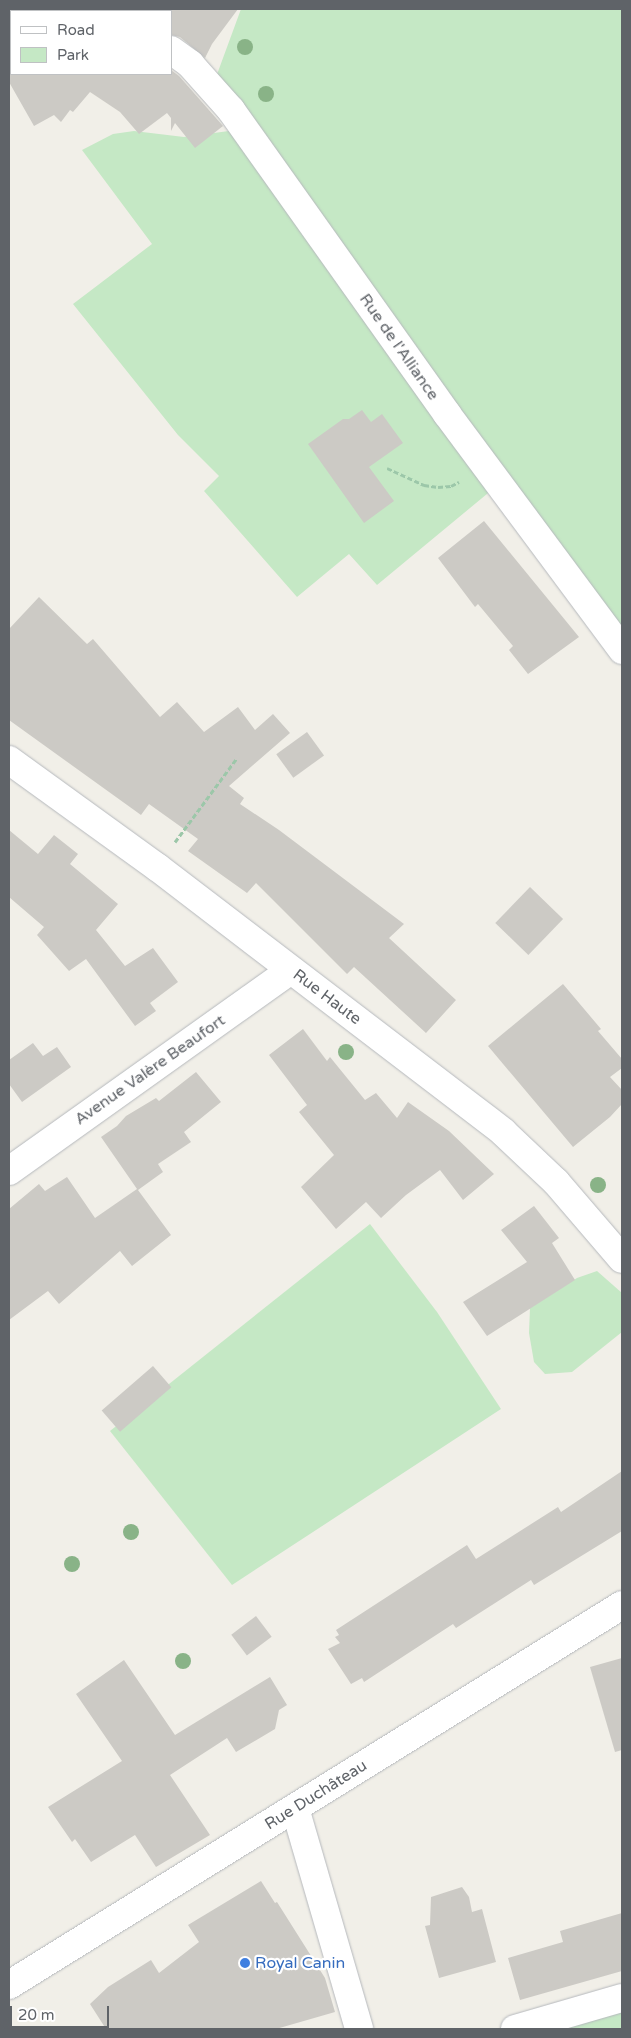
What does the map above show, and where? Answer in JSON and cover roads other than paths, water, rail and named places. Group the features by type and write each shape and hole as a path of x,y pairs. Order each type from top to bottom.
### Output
{"street":[{"name":"Rue de l'Alliance","path":"172,51 190,64 231,110 486,466 622,650"},
{"name":"Rue Haute","path":"9,760 157,867 503,1132 556,1182 622,1258"},
{"name":"Avenue Valère Beaufort","path":"9,1171 292,970"},
{"name":"Rue Duchâteau","path":"9,1986 622,1605"},
{"path":"296,1808 359,2029"},
{"path":"515,2029 622,1998"}],"place":[{"name":"Royal Canin","path":"245,1963"}]}
